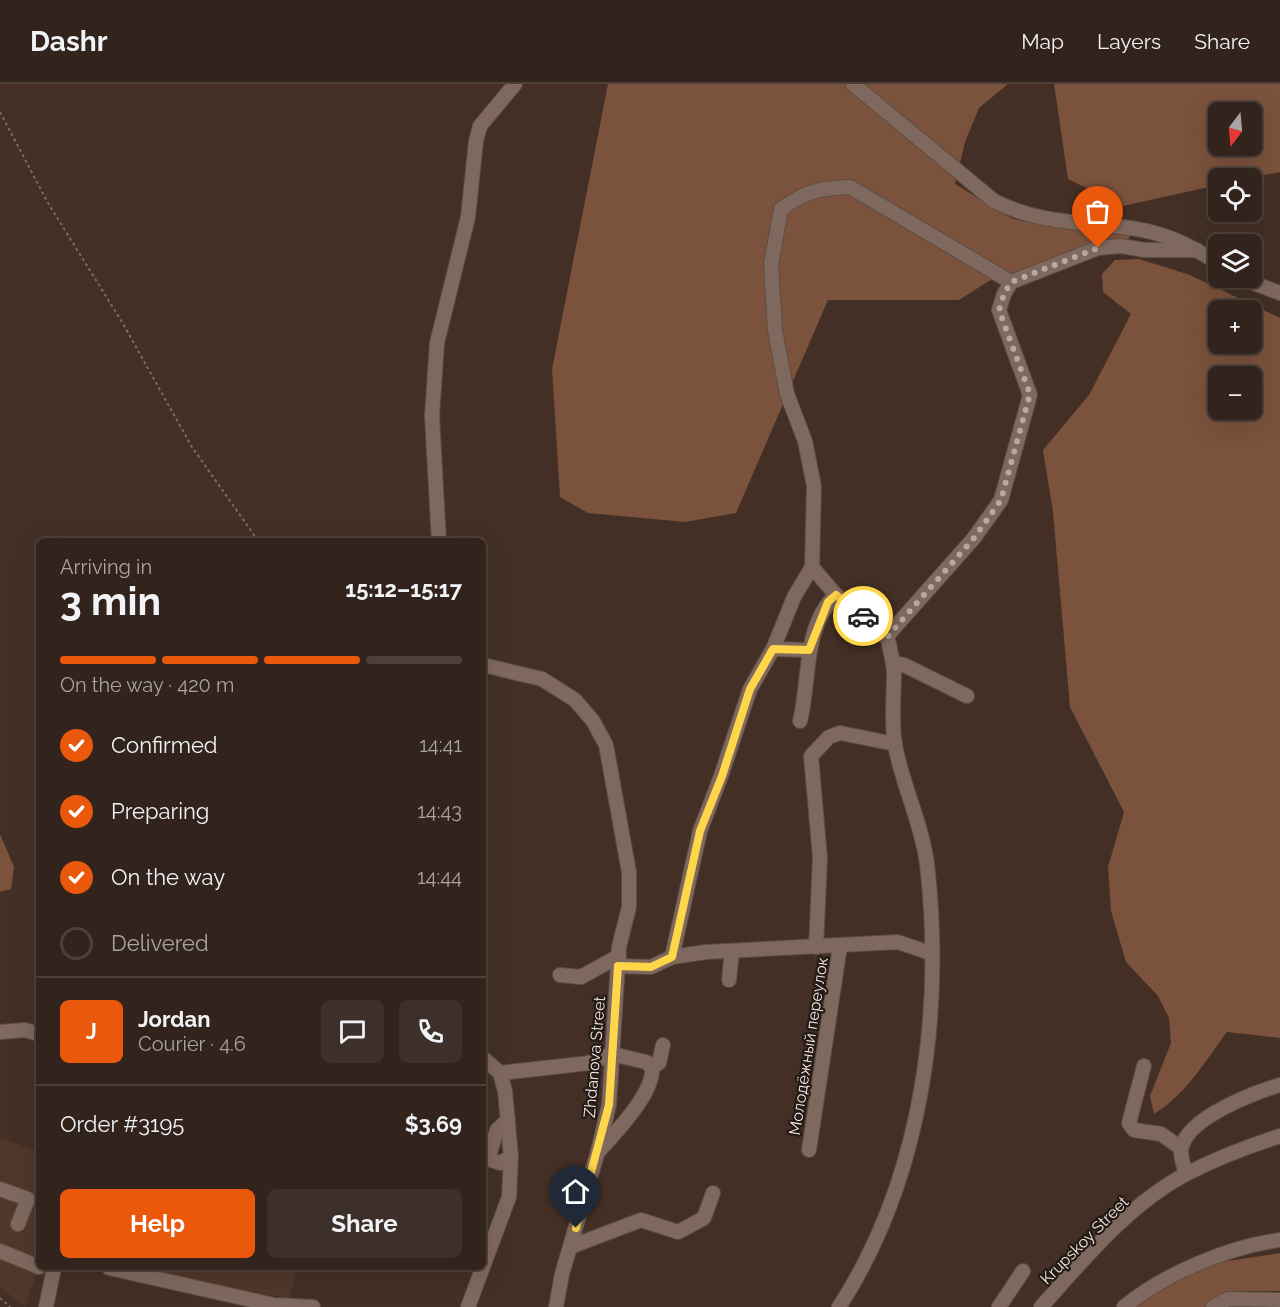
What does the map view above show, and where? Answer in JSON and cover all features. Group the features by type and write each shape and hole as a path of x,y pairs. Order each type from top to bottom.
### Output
{"street":[{"path":"438,538 432,416 437,343 468,217 476,141 480,126 515,84"},
{"path":"853,84 994,201 1019,214 1046,220 1143,230 1175,239 1208,257"},
{"path":"672,957 700,831 722,776 750,689 773,649 794,597 812,567 814,486 805,441 787,394 775,330 771,264 781,209 802,194 823,188 850,187 1011,282"},
{"path":"888,636 974,538 1001,500 1030,394 999,310 1011,282 1098,248 1121,246 1144,250 1197,250"},
{"path":"1262,286 1280,293"},
{"path":"812,567 836,595 888,636 892,663 895,744 927,863 932,1014 918,1110 899,1181 867,1257 839,1307"},
{"path":"800,721 806,698 809,650 828,602 836,595"},
{"path":"773,649 809,650"},
{"path":"892,663 904,665 967,696"},
{"name":"Zhdanova Street","path":"486,666 542,679 575,700 593,721 606,745 629,872 629,907 619,961 609,1105 556,1307"},
{"name":"Молодёжный переулок","path":"816,947 820,858 811,756 829,737 840,733 895,744"},
{"path":"560,975 581,976 619,961 651,967 672,957 732,951 898,942 930,953"},
{"name":"Молодёжный переулок","path":"809,1150 840,946"},
{"path":"729,980 732,951"},
{"path":"0,1032 25,1030 36,1033"},
{"path":"652,1067 659,1063 663,1046"},
{"path":"501,1073 589,1063 612,1054 646,1062 652,1067 653,1076 625,1122 598,1151"},
{"path":"486,1061 501,1073 511,1157 510,1197 486,1260"},
{"path":"1144,1066 1129,1123 1134,1130 1161,1134 1181,1148"},
{"path":"1186,1174 1181,1148 1186,1135 1202,1121 1252,1094 1280,1085"},
{"path":"609,1105 613,1115 625,1122"},
{"path":"508,1120 497,1130 489,1155 491,1160 500,1163 511,1157"},
{"name":"Krupskoy Street","path":"1041,1307 1091,1251 1133,1211 1186,1174 1280,1136"},
{"path":"0,1189 28,1198 18,1224"},
{"path":"570,1247 641,1220 678,1233 704,1218 713,1193"},
{"path":"1124,1307 1149,1287 1232,1251 1280,1240"},
{"path":"0,1251 36,1265"},
{"path":"46,1307 47,1270"},
{"path":"118,1270 274,1305 313,1307"},
{"path":"468,1307 482,1270"},
{"path":"999,1307 1023,1270"},
{"path":"1213,1307 1228,1299 1280,1300"}],"path":[{"path":"0,111 48,203 122,322 192,447 257,538"},
{"path":"0,1298 10,1307"}],"shaded area":[{"path":"608,84 1008,84 979,108 965,142 955,184 1013,219 1047,226 1121,231 1130,236 1127,241 1048,260 989,281 959,300 828,300 736,513 685,522 588,513 560,497 552,369"},
{"path":"1054,84 1280,84 1280,172 1262,175 1262,168 1208,168 1208,187 1123,206 1068,179"},
{"path":"1139,259 1190,275 1208,284 1208,288 1217,288 1242,300 1208,300 1208,354 1262,354 1262,309 1280,318 1280,1038 1227,1032 1186,1087 1154,1114 1150,1096 1171,1043 1169,1018 1158,996 1126,962 1111,911 1108,867 1124,812 1070,707 1053,512 1043,450 1089,395 1131,314 1103,292 1102,274 1115,260"},
{"path":"0,834 14,867 11,889 0,892"},
{"path":"0,1138 36,1150 36,1270 38,1270 25,1307 0,1287"},
{"path":"1280,1253 1280,1291 1226,1291 1208,1307 1135,1307 1158,1283 1215,1263"},
{"path":"142,1270 296,1270 289,1299"}],"way so far":[{"path":"863,616 888,636 940,574 974,538 1001,500 1030,394 999,310 1011,282 1098,248"}],"route":[{"path":"576,1228 609,1105 618,966 651,967 672,957 700,831 722,776 750,689 773,649 809,650 828,602 836,595 863,616"}]}
